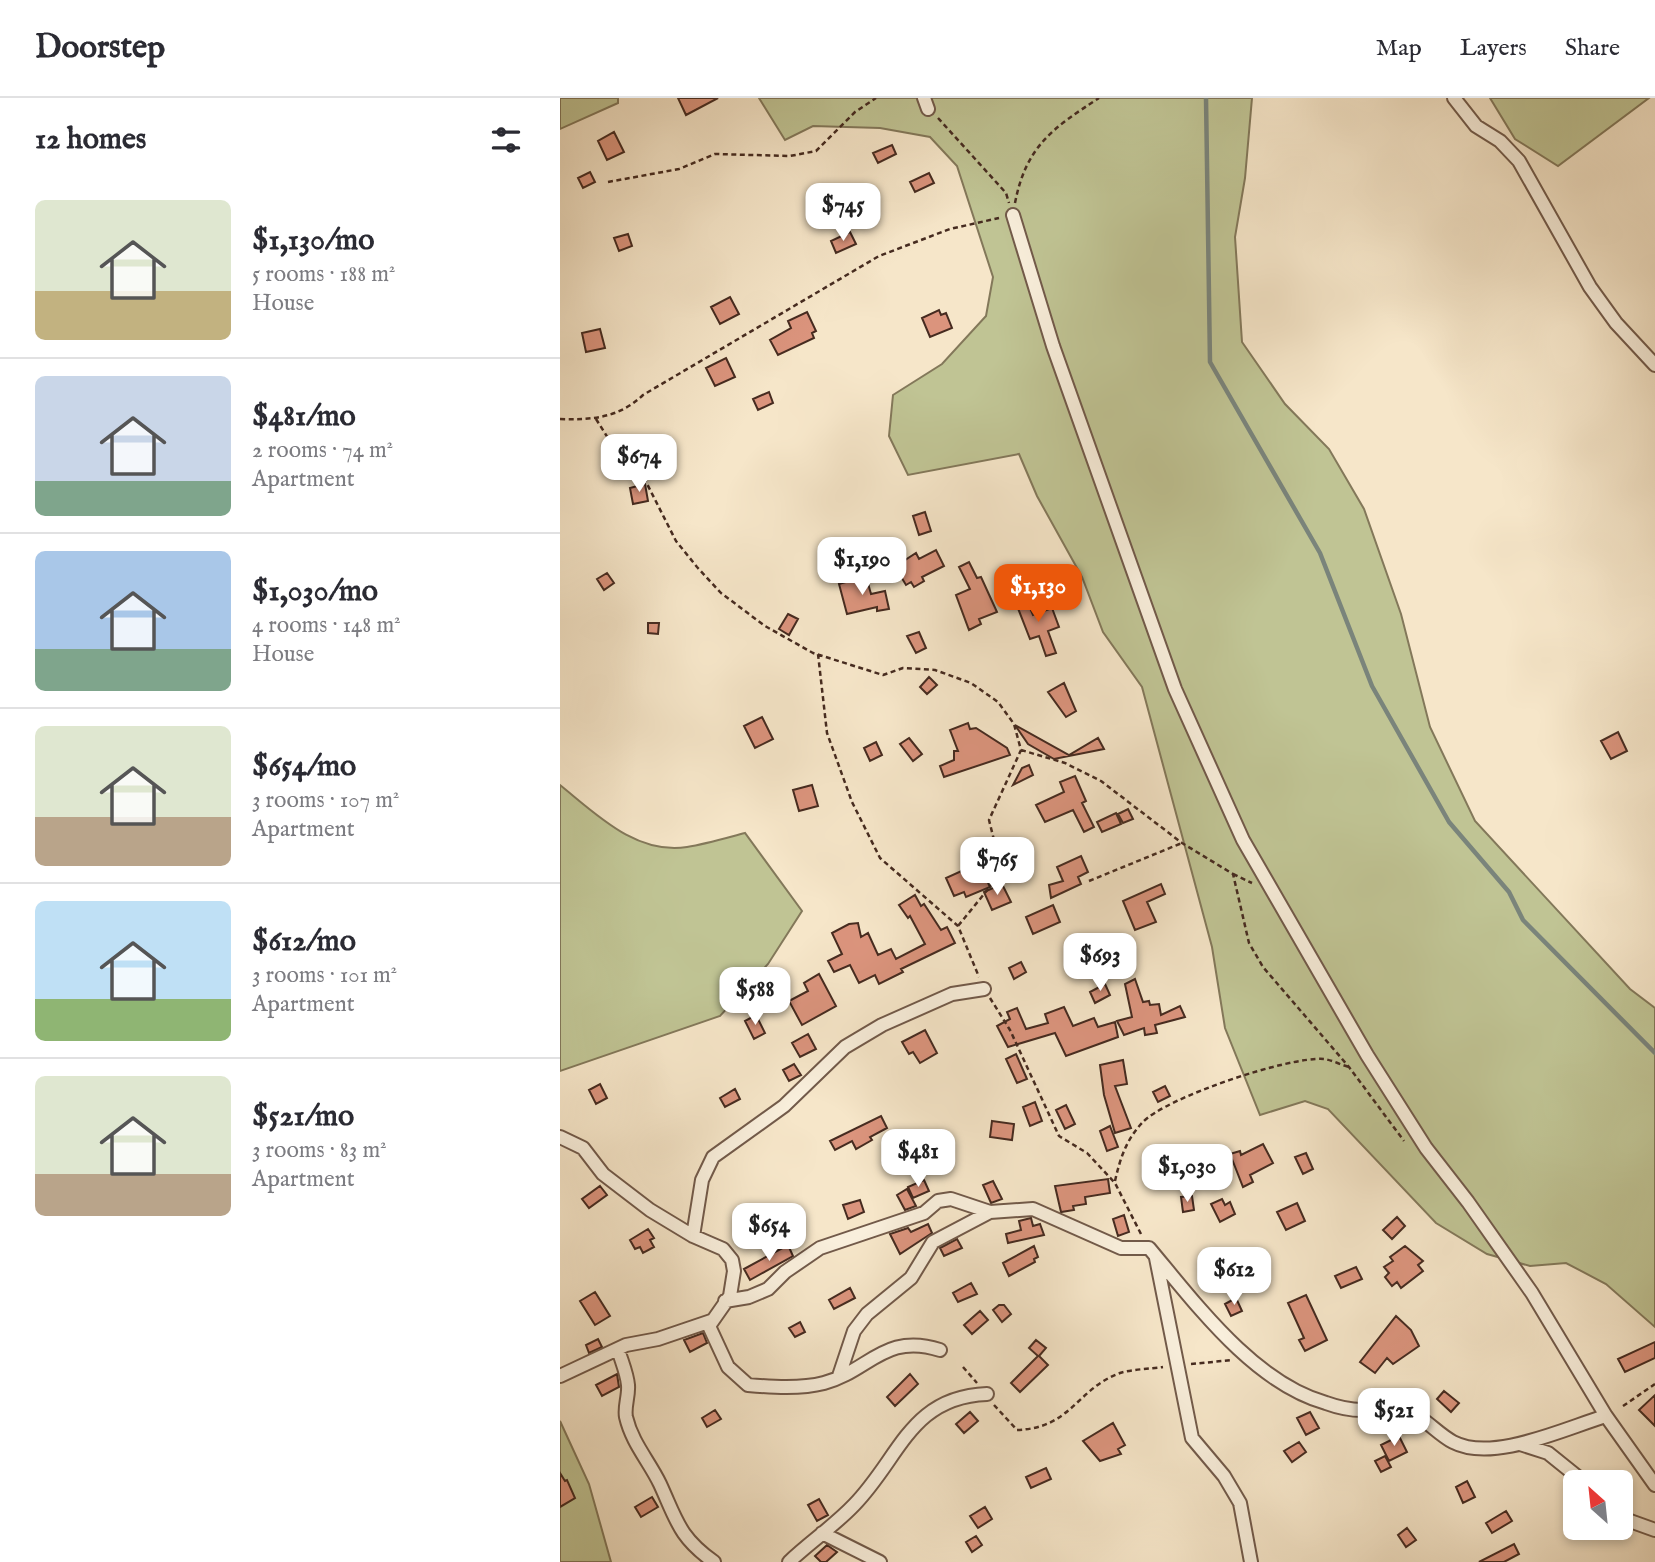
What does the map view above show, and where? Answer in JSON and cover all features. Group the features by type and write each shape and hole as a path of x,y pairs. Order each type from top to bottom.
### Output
{"street":[{"path":"1454,98 1476,126 1500,141 1519,161 1590,287 1616,323 1655,365"},
{"path":"1013,215 1053,346 1175,690 1242,840 1375,1067 1426,1148 1532,1293 1606,1416 1655,1485"},
{"path":"693,1236 702,1180 713,1157 784,1106 845,1047 882,1025 952,994 984,989"},
{"path":"560,1137 583,1148 603,1174 650,1210 693,1236 723,1249 732,1260 734,1271 730,1296 709,1326 728,1367 748,1385 793,1386 825,1383 878,1353 920,1343 940,1350"},
{"path":"725,1301 750,1297 768,1289 785,1272 820,1248 924,1213 938,1201 951,1199 990,1212 1033,1209 1121,1248 1152,1252 1247,1359 1279,1382 1309,1398 1360,1410 1405,1410 1453,1442 1468,1448 1486,1449 1518,1444 1606,1416"},
{"path":"839,1376 854,1331 867,1314 911,1278 933,1242 990,1212"},
{"path":"1152,1252 1180,1365 1194,1444 1224,1476 1240,1503 1251,1562"},
{"path":"560,1376 618,1349 711,1321"},
{"path":"618,1349 628,1384 625,1414 632,1437 660,1484 671,1516 696,1549 714,1562"},
{"path":"789,1562 854,1504 920,1419 962,1395 987,1394"},
{"path":"1518,1444 1548,1453 1569,1470"},
{"path":"1633,1522 1655,1530"},
{"path":"822,1533 880,1562"}],"path":[{"path":"608,182 679,169 715,154 790,156 816,151 855,112 876,98"},
{"path":"1013,215 1029,163 1041,142 1056,126 1099,98"},
{"path":"926,103 1006,193 1013,215"},
{"path":"560,419 596,419 628,409 643,395 879,256 950,229 1013,215"},
{"path":"596,419 613,446 640,470 676,541 721,593 765,626 818,654 883,675 902,668 935,670 971,683 998,702 1014,724 1021,750 989,820 1002,872 958,926"},
{"path":"818,654 827,733 852,802 880,858 958,926 984,989 1010,1030 1059,1136 1087,1153 1115,1183 1152,1252"},
{"path":"1021,750 1065,763 1101,781 1182,843 1233,874 1248,943 1263,967 1349,1067 1408,1145"},
{"path":"1089,881 1182,843"},
{"path":"1115,1183 1124,1150 1144,1121 1180,1101 1278,1063 1324,1059 1349,1067"},
{"path":"963,1367 987,1394 1001,1416 1017,1430 1037,1429 1055,1423 1099,1385 1120,1373 1247,1359"},
{"path":"1623,1406 1655,1384"}],"green space":[{"path":"560,98 618,98 618,103 560,129"},
{"path":"759,98 1252,98 1245,178 1235,237 1242,342 1285,404 1329,449 1364,509 1401,614 1430,727 1475,821 1630,989 1655,1008 1655,1327 1606,1284 1566,1263 1530,1266 1487,1254 1436,1223 1328,1109 1305,1101 1260,1115 1225,1028 1212,947 1142,687 1103,632 1082,577 1037,496 1019,454 908,475 889,436 893,395 942,364 986,316 993,277 957,166 930,137 880,128 813,126 785,140"},
{"path":"1490,98 1649,98 1558,166 1515,139"},
{"path":"560,785 618,830 651,845 687,847 745,833 802,911 768,964 720,1016 560,1071"},
{"path":"560,1421 589,1484 611,1562 560,1562"}],"building":[{"path":"678,98 718,98 686,115"},
{"path":"614,132 624,152 607,160 598,141"},
{"path":"892,145 896,154 878,163 873,153"},
{"path":"590,172 595,182 583,188 578,178"},
{"path":"929,173 934,183 915,192 910,182"},
{"path":"850,232 856,244 836,253 831,241"},
{"path":"628,234 632,246 619,251 614,238"},
{"path":"730,297 739,314 720,324 711,307"},
{"path":"939,310 941,315 946,313 952,328 930,337 922,318"},
{"path":"807,312 816,331 812,333 814,338 778,355 770,340 791,328 788,321"},
{"path":"600,329 605,348 586,352 582,333"},
{"path":"726,358 735,377 715,386 706,368"},
{"path":"769,392 773,403 758,410 753,399"},
{"path":"655,445 660,460 650,464 645,449"},
{"path":"645,484 648,501 633,504 630,488"},
{"path":"925,512 931,531 919,535 913,516"},
{"path":"895,543 902,562 916,553 919,559 936,550 944,566 922,577 924,581 914,587 911,582 906,585 883,547"},
{"path":"969,562 977,578 981,577 997,612 979,619 981,624 969,630 956,595 970,589 959,567"},
{"path":"607,573 614,583 604,590 597,579"},
{"path":"866,576 871,594 885,591 889,609 877,611 877,607 847,614 839,584"},
{"path":"1024,594 1033,615 1052,608 1059,627 1048,631 1056,653 1046,656 1039,636 1030,639 1014,598"},
{"path":"788,614 798,619 789,635 779,629"},
{"path":"648,623 659,623 658,634 648,633"},
{"path":"919,632 926,648 916,653 907,636"},
{"path":"929,677 937,685 927,694 920,687"},
{"path":"1064,683 1076,711 1066,717 1048,692"},
{"path":"762,717 773,739 755,748 744,726"},
{"path":"968,723 970,729 976,728 1007,748 1010,755 944,777 940,766 954,760 954,751 958,751 950,730"},
{"path":"1015,725 1069,755 1098,738 1104,749 1054,759 1028,744"},
{"path":"1618,732 1627,751 1611,759 1601,741"},
{"path":"909,738 922,754 913,761 900,744"},
{"path":"876,742 882,755 870,761 864,748"},
{"path":"1029,765 1033,775 1013,785 1022,768"},
{"path":"1075,776 1086,801 1082,803 1094,827 1084,832 1073,810 1045,822 1036,805 1064,792 1060,782"},
{"path":"812,785 818,806 799,811 793,790"},
{"path":"1128,809 1133,819 1123,823 1118,814"},
{"path":"1116,813 1121,824 1102,832 1097,822"},
{"path":"1081,856 1088,872 1078,877 1081,884 1051,898 1049,885 1063,881 1057,867"},
{"path":"979,863 990,887 966,897 964,892 954,896 946,878"},
{"path":"1002,884 1011,902 992,910 984,892"},
{"path":"1161,884 1165,894 1147,902 1156,922 1135,930 1123,901"},
{"path":"915,895 941,930 947,927 955,943 901,969 903,972 879,984 875,975 859,983 850,965 834,972 828,961 842,954 832,933 849,924 858,923 861,937 868,933 878,955 891,949 896,959 925,944 910,916 908,918 899,905"},
{"path":"1053,905 1060,922 1033,934 1026,917"},
{"path":"1021,962 1026,972 1014,979 1009,968"},
{"path":"819,974 836,1006 802,1025 789,1001 808,991 804,983"},
{"path":"1135,979 1143,1002 1149,1001 1150,1005 1159,1004 1161,1015 1180,1006 1185,1017 1155,1025 1157,1033 1145,1035 1144,1028 1124,1035 1117,1021 1132,1017 1125,984"},
{"path":"1105,984 1110,995 1095,1003 1090,992"},
{"path":"1064,1007 1073,1026 1094,1018 1098,1027 1115,1022 1118,1037 1066,1056 1055,1033 1008,1047 997,1026 1010,1019 1007,1012 1017,1008 1026,1029 1048,1023 1045,1014"},
{"path":"756,1015 765,1033 754,1039 745,1021"},
{"path":"925,1030 937,1053 920,1063 913,1052 909,1054 902,1042"},
{"path":"808,1034 816,1049 800,1057 792,1043"},
{"path":"1016,1054 1027,1079 1017,1083 1006,1059"},
{"path":"1123,1060 1127,1084 1115,1086 1131,1128 1115,1133 1104,1095 1100,1065"},
{"path":"794,1064 801,1075 789,1081 783,1070"},
{"path":"600,1084 607,1098 596,1104 589,1090"},
{"path":"1165,1086 1170,1096 1158,1102 1153,1092"},
{"path":"735,1089 740,1099 725,1107 720,1098"},
{"path":"1035,1102 1042,1121 1030,1126 1023,1107"},
{"path":"1066,1105 1075,1124 1065,1129 1056,1110"},
{"path":"881,1116 887,1128 870,1137 872,1140 856,1149 852,1141 835,1150 830,1141"},
{"path":"992,1121 1014,1124 1012,1140 990,1137"},
{"path":"1110,1126 1118,1147 1107,1151 1100,1131"},
{"path":"926,1132 934,1150 921,1155 913,1138"},
{"path":"1263,1144 1273,1163 1250,1175 1253,1182 1243,1187 1230,1154 1240,1151 1241,1155"},
{"path":"1306,1153 1313,1169 1303,1174 1295,1157"},
{"path":"1108,1179 1110,1193 1085,1197 1086,1204 1061,1212 1055,1186"},
{"path":"924,1180 929,1191 913,1198 908,1187"},
{"path":"993,1181 1002,1199 991,1203 983,1185"},
{"path":"600,1186 607,1195 589,1208 582,1199"},
{"path":"907,1189 916,1206 905,1210 897,1195"},
{"path":"1192,1196 1194,1210 1183,1212 1181,1197"},
{"path":"1222,1199 1225,1205 1230,1202 1235,1214 1220,1222 1211,1204"},
{"path":"860,1200 864,1212 848,1219 843,1205"},
{"path":"1297,1203 1305,1221 1286,1230 1277,1212"},
{"path":"1124,1215 1129,1232 1118,1236 1113,1219"},
{"path":"1397,1217 1405,1226 1392,1239 1383,1230"},
{"path":"1031,1218 1033,1226 1040,1224 1044,1235 1008,1243 1006,1234 1021,1230 1019,1221"},
{"path":"928,1224 932,1233 900,1254 890,1234 908,1228 911,1232"},
{"path":"648,1229 654,1238 650,1240 654,1247 643,1253 640,1247 635,1249 630,1240"},
{"path":"957,1239 962,1248 944,1256 940,1248"},
{"path":"788,1245 793,1256 750,1280 744,1269"},
{"path":"1034,1246 1038,1257 1034,1259 1035,1262 1009,1276 1003,1263"},
{"path":"1405,1246 1423,1261 1418,1265 1423,1271 1401,1288 1397,1282 1392,1286 1385,1277 1389,1273 1384,1267 1393,1261 1390,1257"},
{"path":"1356,1267 1362,1279 1341,1288 1335,1276"},
{"path":"971,1283 977,1294 958,1302 953,1293"},
{"path":"850,1288 855,1298 834,1309 829,1300"},
{"path":"595,1292 610,1316 595,1325 580,1301"},
{"path":"1306,1295 1327,1340 1305,1351 1299,1340 1304,1338 1288,1303"},
{"path":"1236,1298 1242,1311 1231,1316 1225,1304"},
{"path":"1004,1305 1011,1314 1002,1322 993,1310"},
{"path":"980,1311 988,1320 972,1334 964,1325"},
{"path":"1396,1316 1411,1330 1419,1346 1393,1364 1387,1358 1375,1373 1360,1362"},
{"path":"800,1322 805,1332 795,1337 789,1328"},
{"path":"703,1333 707,1343 690,1352 684,1340"},
{"path":"598,1339 602,1347 589,1353 586,1345"},
{"path":"1036,1340 1046,1348 1039,1356 1048,1365 1020,1392 1011,1383 1038,1356 1029,1348"},
{"path":"1655,1342 1655,1358 1625,1372 1618,1359"},
{"path":"617,1374 619,1387 602,1396 596,1385"},
{"path":"910,1374 918,1384 895,1406 887,1397"},
{"path":"1444,1391 1459,1403 1451,1412 1437,1399"},
{"path":"1655,1395 1655,1426 1639,1410"},
{"path":"715,1410 721,1419 707,1427 702,1418"},
{"path":"970,1412 978,1421 964,1433 956,1424"},
{"path":"1310,1412 1319,1428 1306,1435 1297,1418"},
{"path":"1113,1423 1125,1445 1118,1449 1121,1454 1100,1461 1083,1441"},
{"path":"1399,1436 1407,1452 1389,1461 1381,1445"},
{"path":"1299,1442 1306,1452 1292,1462 1284,1451"},
{"path":"1385,1456 1391,1467 1381,1472 1375,1461"},
{"path":"1046,1468 1051,1479 1031,1488 1026,1477"},
{"path":"560,1473 565,1481 567,1480 575,1498 560,1507"},
{"path":"1467,1481 1475,1497 1463,1503 1456,1487"},
{"path":"652,1497 658,1507 641,1517 635,1507"},
{"path":"819,1499 828,1515 817,1521 808,1505"},
{"path":"985,1507 992,1519 978,1528 970,1516"},
{"path":"1506,1511 1512,1521 1492,1533 1486,1523"},
{"path":"1407,1528 1416,1540 1406,1547 1398,1535"},
{"path":"976,1536 982,1545 972,1552 966,1542"},
{"path":"1514,1544 1519,1554 1504,1562 1479,1562"},
{"path":"827,1545 837,1552 826,1562 821,1562 815,1556"}],"waterway":[{"path":"1206,98 1210,362 1320,553 1372,686 1449,822 1509,892 1523,920 1655,1053"}]}
